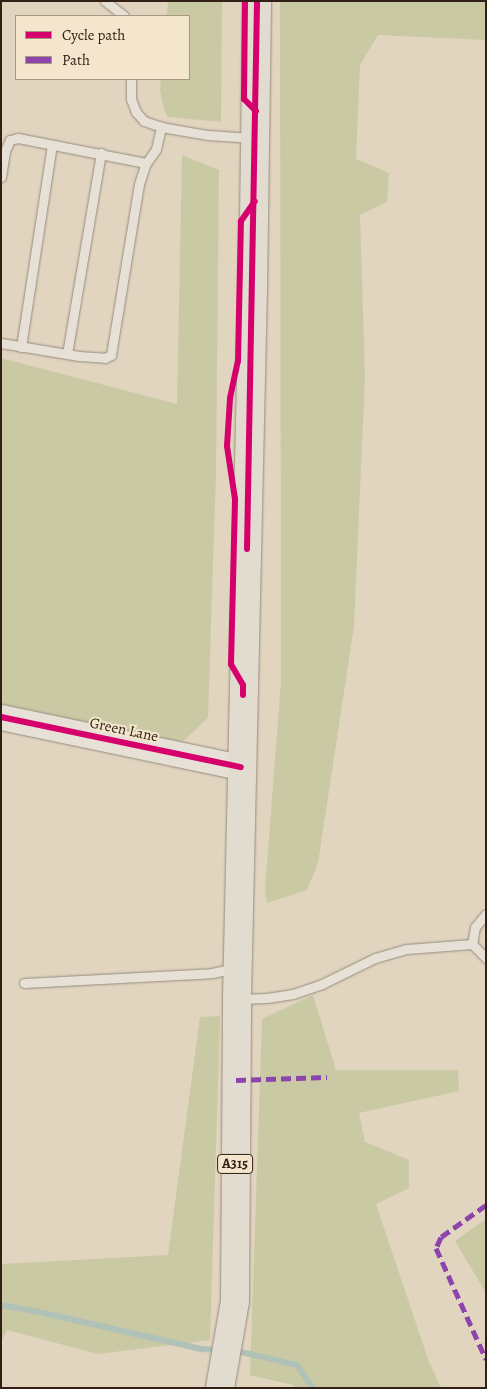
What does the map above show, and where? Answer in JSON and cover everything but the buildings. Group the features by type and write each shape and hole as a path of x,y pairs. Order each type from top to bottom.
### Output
{"main road":[{"name":"A315","path":"222,1377 235,1301 237,968 257,1"}],"street":[{"name":"Green Lane","path":"1,717 242,767"}],"lane":[{"path":"105,1 123,15"},
{"path":"131,80 132,99 136,112 144,121 161,127 208,135 255,138"},
{"path":"1,343 67,354 105,358 111,355 139,184 146,163 156,149 161,127"},
{"path":"1,176 5,151 10,140 18,138 146,163"},
{"path":"22,347 52,145"},
{"path":"67,354 101,153"},
{"path":"472,944 475,927 486,914"},
{"path":"237,999 267,998 293,994 322,984 375,958 407,949 472,944 486,958"},
{"path":"24,983 212,973 237,968"}],"green space":[{"path":"168,1 222,1 221,122 168,117 160,91 161,80 190,80 190,15 167,15"},
{"path":"280,1 486,1 486,40 378,35 360,65 356,159 389,173 387,202 360,215 365,378 354,626 318,863 307,890 267,903 265,890 281,681"},
{"path":"182,155 219,170 216,473 208,718 182,742 1,704 1,358 177,404"},
{"path":"313,995 336,1070 458,1070 459,1091 359,1113 365,1142 409,1160 409,1188 376,1204 428,1359 441,1388 296,1388 293,1385 250,1375 262,1019"},
{"path":"220,1016 210,1340 98,1354 7,1330 1,1342 1,1264 168,1255 200,1017"},
{"path":"486,1219 486,1293 455,1241"}],"waterway":[{"path":"1,1305 201,1349 219,1350"},
{"path":"233,1350 297,1365 313,1388"}],"marked path":[{"path":"236,1080 327,1077"},
{"path":"486,1205 441,1237 436,1248 486,1359"}],"cycle path":[{"path":"245,1 244,99 256,111"},
{"path":"247,549 257,1"},
{"path":"243,695 243,685 231,664 235,499 227,446 230,398 238,361 241,221 255,201"},
{"path":"1,717 241,767"}]}
